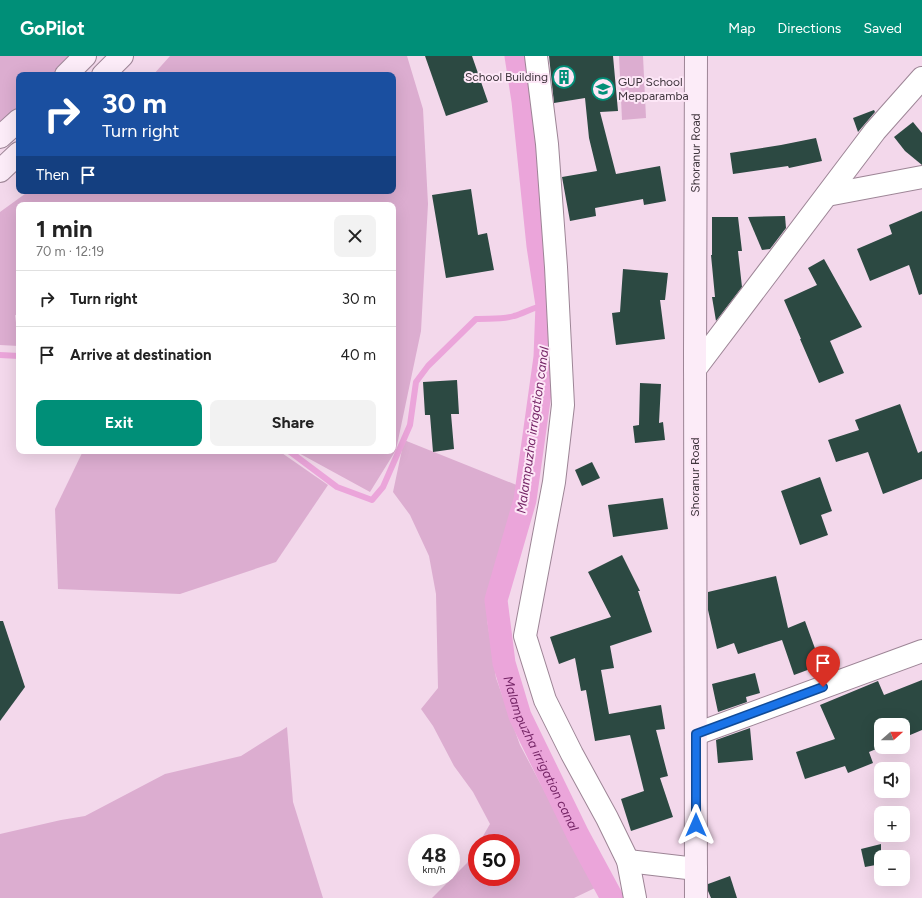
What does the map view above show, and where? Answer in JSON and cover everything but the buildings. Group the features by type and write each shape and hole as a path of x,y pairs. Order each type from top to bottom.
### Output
{"main road":[{"path":"69,72 85,56"},
{"path":"105,72 122,56"},
{"name":"Shoranur Road","path":"696,56 696,898"},
{"path":"0,138 16,123"},
{"path":"0,171 16,156"}],"street":[{"path":"536,56 547,152 556,267 563,405 554,482 525,636 545,700 628,861 635,898"},
{"path":"695,369 875,131 922,78"},
{"path":"827,195 922,177"},
{"path":"696,734 922,651"},
{"path":"628,861 696,868"}],"shaded area":[{"path":"0,56 76,56 58,72 16,72 16,110 0,122"},
{"path":"170,56 407,56 423,109 428,204 421,331 396,450 396,202 16,202 16,346 0,345 0,212 25,194 396,194 396,72 156,72"},
{"path":"619,56 643,56 646,118 622,120"},
{"path":"404,440 519,486 487,619 496,678 520,745 555,811 589,868 597,887 574,898 432,898 444,886 460,886 460,870 468,861 468,886 520,886 520,834 484,834 490,824 473,792 454,766 433,726 421,709 438,688 436,594 429,556 410,515 393,492"},
{"path":"82,454 283,454 328,485 276,562 180,594 58,589 55,509"},
{"path":"300,454 394,454 370,492"},
{"path":"287,727 293,802 323,898 0,898 0,834 85,816 165,774 241,756"}],"waterway":[{"name":"Malampuzha irrigation canal","path":"516,56 523,101 538,246 547,305 545,357 525,500 496,600 504,663 520,716 578,835 612,898"},
{"path":"293,454 337,487 372,500 383,487 410,425 416,382 428,366 476,319 509,317 547,305"},
{"path":"0,355 16,356"}],"place":[{"name":"School Building","path":"564,77"},
{"name":"GUP School Mepparamba","path":"603,89"}],"route":[{"path":"696,825 696,734 823,687"}]}
